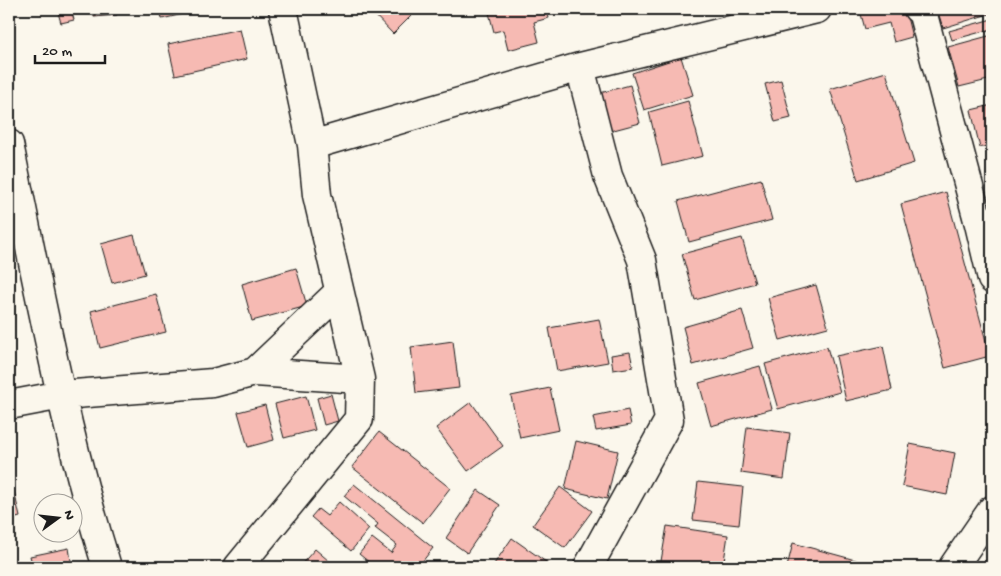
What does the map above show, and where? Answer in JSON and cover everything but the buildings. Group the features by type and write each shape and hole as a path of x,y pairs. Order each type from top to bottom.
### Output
{"street":[{"path":"238,567 359,419 360,379 316,195 312,145 283,9"},
{"path":"312,145 580,67 817,9"},
{"path":"918,9 922,11 986,223 992,278"},
{"path":"580,67 608,176 642,260 669,420 588,567"},
{"path":"9,144 62,395 91,517 107,567"},
{"path":"254,372 340,292"},
{"path":"9,405 62,395 213,383 254,372 360,379"},
{"path":"953,567 992,510"}]}
